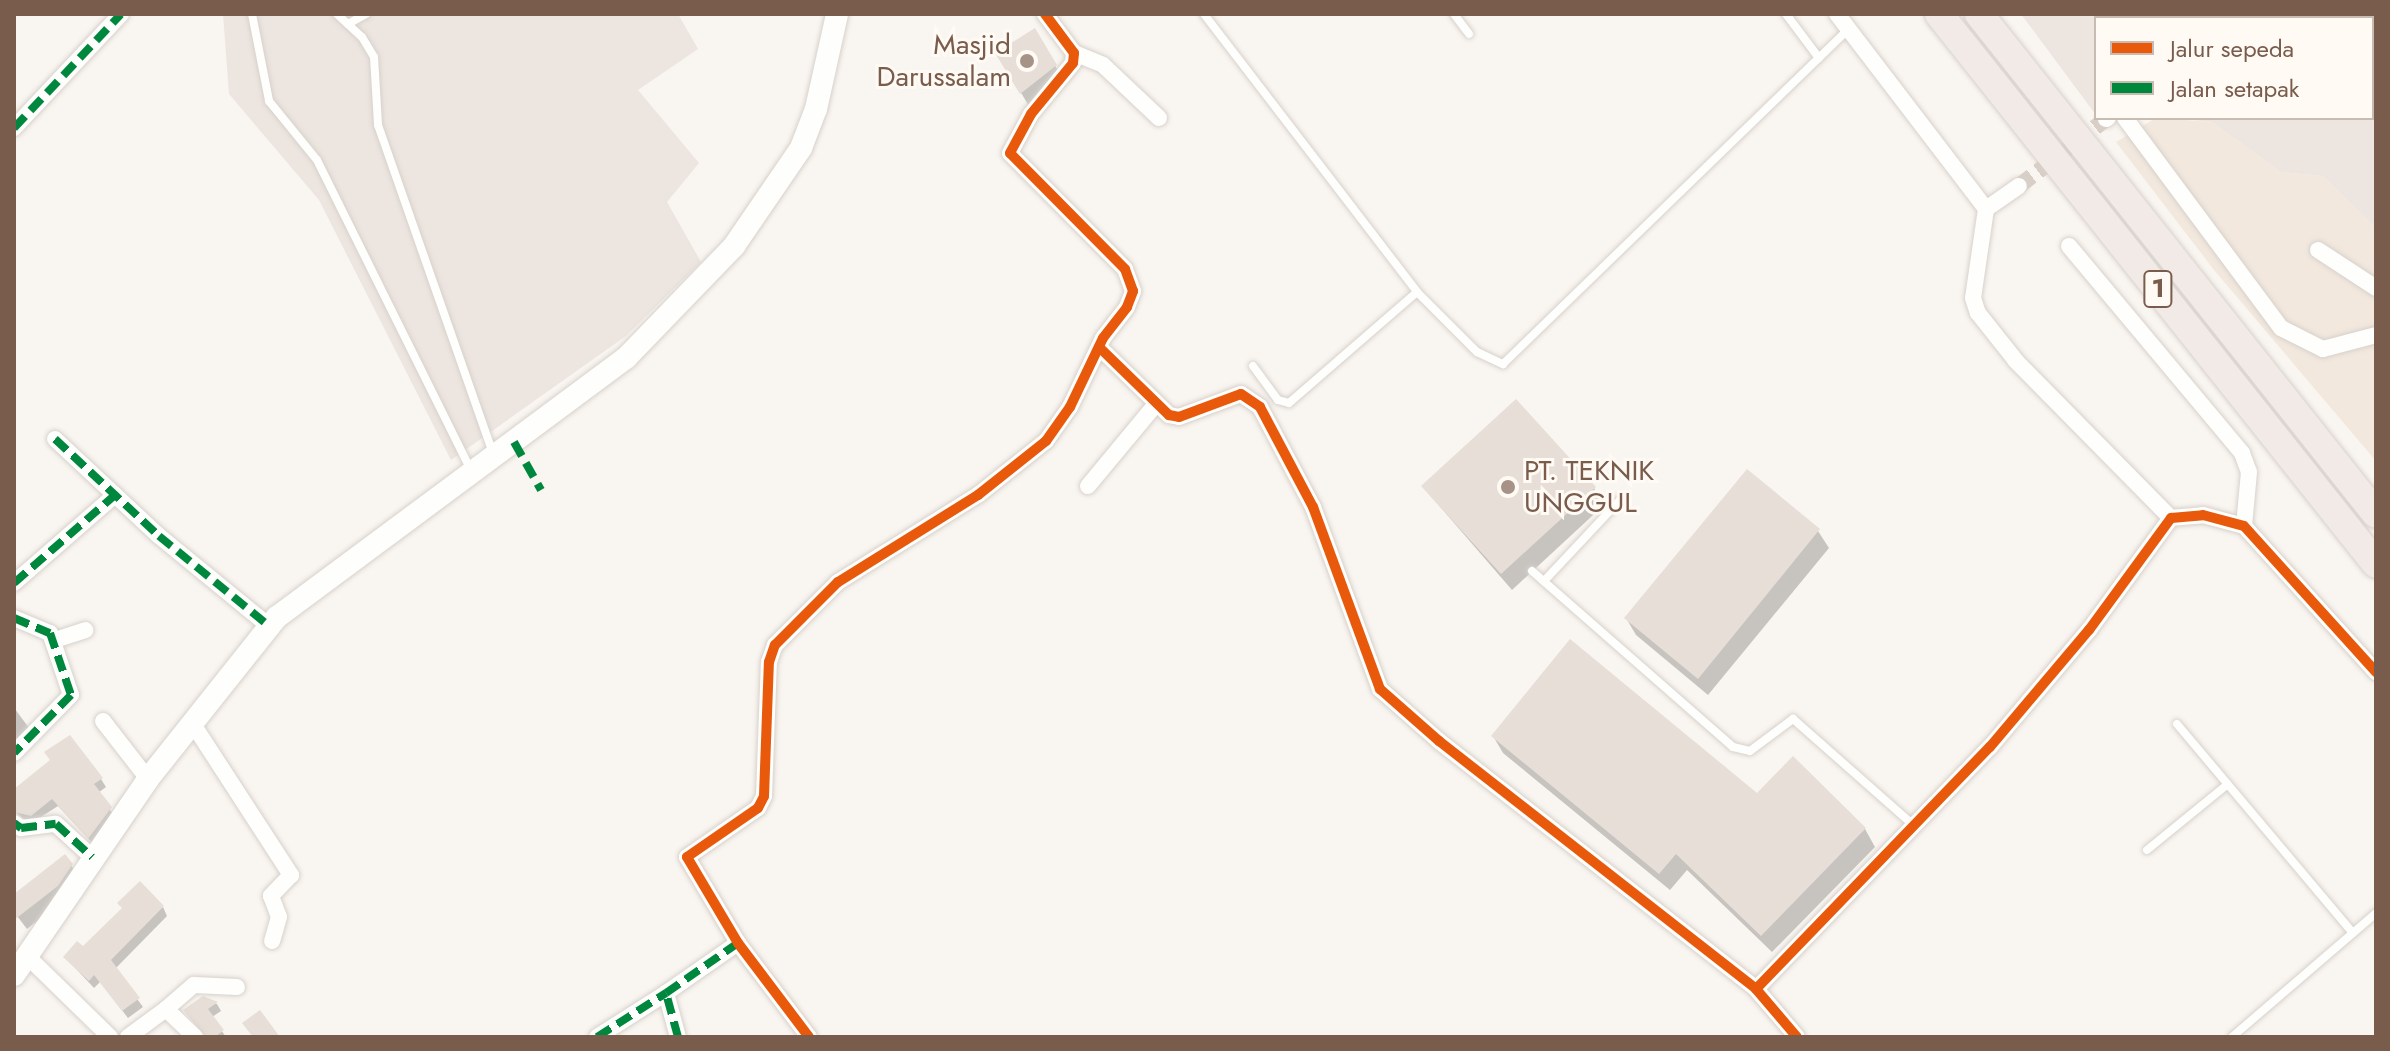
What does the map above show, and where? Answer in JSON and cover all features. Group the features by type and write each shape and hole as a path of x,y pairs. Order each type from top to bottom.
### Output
{"highway":[{"name":"1","path":"1939,14 2376,564"},
{"name":"1","path":"1979,14 2376,514"}],"main road":[{"path":"14,975 148,779 269,626 473,474 646,339 695,291 765,206 811,125 837,14"}],"street":[{"path":"1045,14 1074,53 1103,65 1159,118"},
{"path":"1837,14 1986,209 1973,298 1978,313 2016,361 2171,518"},
{"path":"14,128 112,17"},
{"path":"809,1037 738,943 687,857 758,808 764,796 769,662 775,645 838,582 978,495 1046,441 1070,407 1099,347 1127,307 1131,282 1010,153 1031,114 1069,74 1074,53"},
{"path":"2126,120 2281,328 2323,349 2376,335"},
{"path":"1986,209 2019,186"},
{"path":"2069,246 2242,453 2249,472 2244,526"},
{"path":"2318,250 2376,288"},
{"path":"1099,347 1156,404 1179,417 1232,395 1251,399 1260,407 1313,507 1380,689 1439,741 1756,989 1797,1037"},
{"path":"1088,486 1156,404"},
{"path":"55,439 115,495 269,626"},
{"path":"14,583 115,495"},
{"path":"1756,989 1912,824 1990,747 2089,630 2171,518 2203,515 2244,526 2376,672"},
{"path":"14,618 37,624 55,640 59,670 71,695 14,753"},
{"path":"55,640 85,630"},
{"path":"103,721 148,779"},
{"path":"191,721 291,875 271,896 279,917 272,941"},
{"path":"14,823 21,828 56,824 92,857"},
{"path":"597,1037 738,943"},
{"path":"27,956 110,1037"},
{"path":"128,1037 194,985 237,987"},
{"path":"666,993 678,1037"},
{"path":"166,1009 195,1037"}],"lane":[{"path":"252,14 269,101 317,160 423,365 473,474"},
{"path":"337,14 374,57 378,125 494,457"},
{"path":"348,24 366,14"},
{"path":"1204,14 1417,292 1477,352 1503,364 1513,360 1848,30"},
{"path":"1454,14 1469,34"},
{"path":"1786,14 1819,58"},
{"path":"1253,366 1278,400 1289,403 1417,292"},
{"path":"1544,581 1621,499"},
{"path":"1532,571 1733,747 1750,751 1793,719 1912,824"},
{"path":"2177,724 2353,933"},
{"path":"2147,850 2228,784"},
{"path":"2232,1037 2376,913"}],"shaded area":[{"path":"223,14 678,14 698,49 638,90 699,163 667,202 701,262 626,336 451,460 319,200 229,94"},
{"path":"2021,14 2376,14 2376,228 2323,176 2281,172 2212,122 2194,120 2374,120 2374,16 2094,16 2094,112"},
{"path":"2153,120 2212,122 2281,172 2323,176 2376,228 2376,461 2214,270 2116,142"}],"building":[{"name":"Masjid Darussalam","path":"1035,28 1057,65 1020,94 995,53"},
{"name":"PT. TEKNIK UNGGUL","path":"1516,399 1596,487 1501,574 1421,486"},
{"path":"1747,469 1820,529 1698,679 1624,618"},
{"path":"1570,639 1757,793 1793,756 1866,828 1761,936 1676,854 1659,874 1491,736"},
{"path":"70,735 103,778 94,784 112,807 88,839 52,799 31,816 14,812 14,789 50,760 44,752"},
{"path":"65,854 73,864 58,886 14,920 14,894"},
{"path":"140,881 164,906 111,960 140,998 122,1011 94,975 89,981 63,957 77,941 83,946 122,908 117,903"},
{"path":"203,996 218,1002 208,1009 224,1030 215,1037 206,1037 183,1010"},
{"path":"260,1010 280,1037 253,1037 242,1023"}],"tunnel":[{"path":"2019,186 2105,120"}],"marked path":[{"path":"14,128 121,14"},
{"path":"55,439 159,536 269,626"},
{"path":"514,442 541,490"},
{"path":"14,583 115,495"},
{"path":"14,618 50,633 71,695 14,753"},
{"path":"14,823 21,828 56,824 92,857"},
{"path":"678,1037 666,993 738,943"},
{"path":"597,1037 666,993"}],"cycle path":[{"path":"809,1037 738,943 687,857 758,808 764,796 769,662 775,645 838,582 978,495 1046,441 1070,407 1103,338 1127,307 1133,291 1125,269 1010,153 1031,114 1073,63 1074,53 1045,14"},
{"path":"1099,347 1169,415 1179,417 1241,394 1260,407 1313,507 1380,689 1439,741 1756,989 1797,1037"},
{"path":"1756,989 1990,747 2089,630 2171,518 2203,515 2244,526 2376,672"}],"place":[{"name":"Masjid Darussalam","path":"1027,61"},
{"name":"PT. TEKNIK UNGGUL","path":"1508,487"}]}
